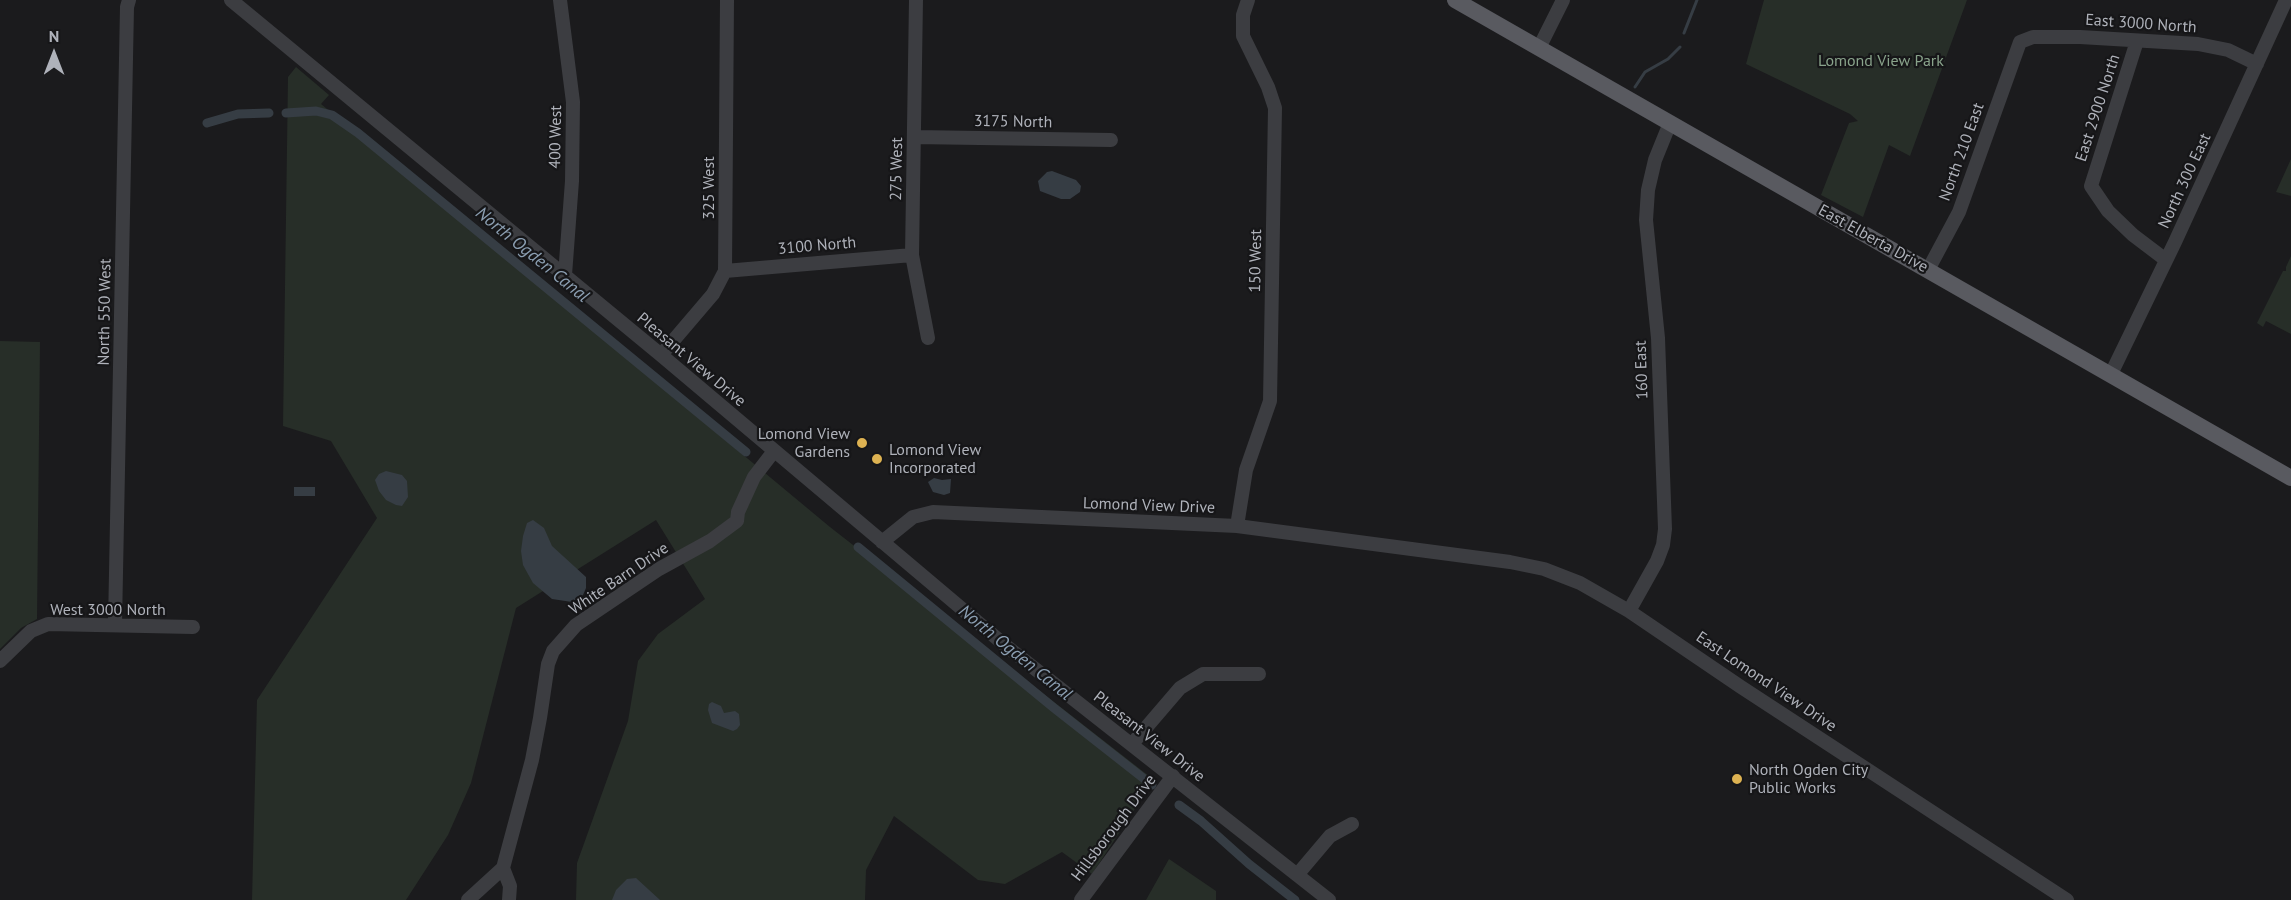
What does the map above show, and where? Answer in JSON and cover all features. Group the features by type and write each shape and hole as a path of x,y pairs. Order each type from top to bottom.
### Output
{"main road":[{"name":"East Elberta Drive","path":"1455,0 2291,478"}],"street":[{"name":"North 550 West","path":"115,624 127,7 129,0"},
{"name":"Pleasant View Drive","path":"231,0 661,355 1006,646 1329,900"},
{"name":"400 West","path":"560,0 573,102 572,181 565,275"},
{"name":"325 West","path":"661,355 713,294 724,271 727,0"},
{"name":"275 West","path":"916,0 912,255 928,338"},
{"name":"150 West","path":"1236,526 1246,470 1270,401 1271,389 1275,108 1268,87 1244,36 1243,15 1248,0"},
{"path":"1539,48 1563,0"},
{"name":"North 300 East","path":"2111,374 2286,0"},
{"name":"East 3000 North","path":"2020,42 2033,36 2198,44 2228,50 2257,64"},
{"name":"East 2900 North","path":"2137,41 2091,186 2108,211 2133,235 2166,260"},
{"name":"North 210 East","path":"1928,270 1959,212 2020,42"},
{"name":"160 East","path":"1629,611 1657,561 1663,545 1665,529 1658,338 1646,220 1648,190 1670,123"},
{"name":"3175 North","path":"914,137 1111,140"},
{"name":"3100 North","path":"724,271 912,255"},
{"name":"White Barn Drive","path":"509,900 510,886 503,868 532,760 548,664 553,651 576,625 659,569 710,541 737,521 738,512 754,477 774,451"},
{"name":"Lomond View Drive","path":"882,542 913,517 933,512 1236,526 1422,551"},
{"name":"East Lomond View Drive","path":"1422,551 1510,562 1544,569 1580,583 1629,611 2067,900"},
{"name":"West 3000 North","path":"0,661 31,631 48,624 193,627"},
{"path":"1132,744 1180,688 1203,675 1259,674"},
{"name":"Hillsborough Drive","path":"1081,900 1173,776"},
{"path":"1297,875 1330,836 1352,824"},
{"path":"468,900 503,868"}],"green space":[{"name":"Lomond View Park","path":"1764,0 1967,0 1910,156 1889,145 1863,217 1821,195 1849,123 1858,121 1850,114 1746,64"},
{"path":"296,67 329,95 321,104 830,527 1154,780 1092,874 1062,852 1005,884 978,880 894,816 866,870 865,900 576,900 577,863 628,721 638,661 658,634 705,599 656,520 516,608 471,783 448,835 406,900 252,900 257,700 377,518 331,441 283,426 288,77"},
{"path":"2291,159 2291,196 2276,192"},
{"path":"2291,256 2291,334 2266,321 2263,327 2257,323 2283,271 2286,271"},
{"path":"0,341 40,342 37,619 21,628 0,649"},
{"path":"1169,859 1216,891 1216,900 1146,900"}],"shaded area":[{"path":"1052,171 1076,180 1081,186 1080,192 1070,199 1061,199 1040,191 1038,181 1047,172"},
{"path":"386,471 402,475 407,481 408,497 402,506 386,500 379,491 375,480 379,474"},
{"path":"934,478 951,479 950,493 944,495 933,492 928,482"},
{"path":"294,487 315,487 315,496 294,496"},
{"path":"533,520 544,528 552,546 586,577 586,588 583,595 572,602 552,599 533,583 523,565 521,551 523,536 527,523"},
{"path":"712,702 721,706 724,713 735,711 739,714 740,725 737,729 733,731 712,723 708,710"},
{"path":"636,878 660,900 612,900 616,890 627,879"}],"waterway":[{"path":"1684,33 1697,0"},
{"path":"1635,87 1645,72 1668,59 1680,47"},
{"name":"North Ogden Canal","path":"286,113 316,111 332,115 358,133 746,452"},
{"name":"North Ogden Canal","path":"207,123 238,114 269,113"},
{"name":"North Ogden Canal","path":"858,547 1054,708 1152,785"},
{"name":"North Ogden Canal","path":"1179,805 1295,900"}],"place":[{"name":"Lomond View Gardens","path":"862,443"},
{"name":"Lomond View Incorporated","path":"877,459"},
{"name":"North Ogden City Public Works","path":"1737,779"}]}
